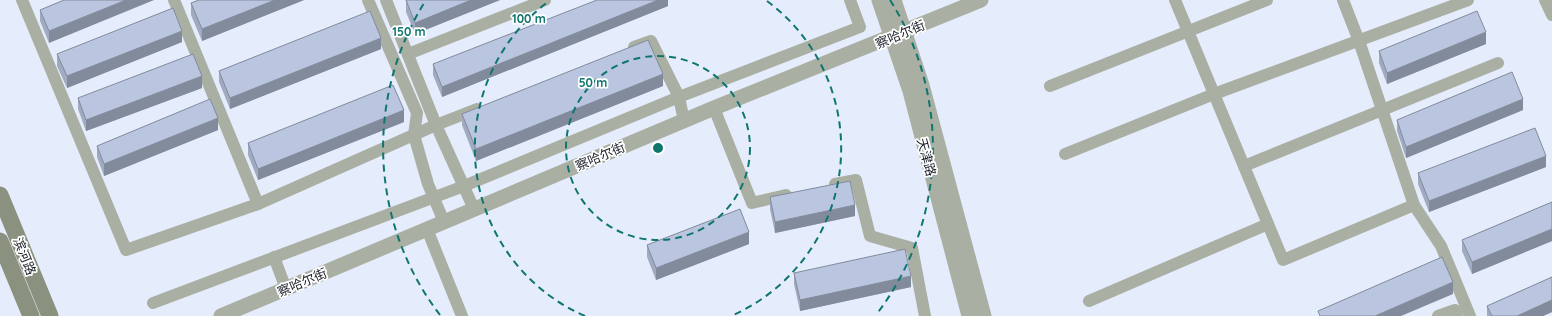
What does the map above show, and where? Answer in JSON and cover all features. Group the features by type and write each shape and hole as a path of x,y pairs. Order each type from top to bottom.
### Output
{"main road":[{"name":"滨河路","path":"0,195 50,316"},
{"name":"滨河路","path":"0,241 31,316"}],"street":[{"path":"22,0 126,250 258,204 436,125 488,105"},
{"path":"174,0 258,204"},
{"path":"368,0 417,113 414,135 428,184 444,222"},
{"path":"386,0 436,125 474,209"},
{"path":"408,54 545,0"},
{"path":"153,304 433,196 464,186 679,97 860,27 850,0"},
{"name":"天津路","path":"879,0 898,34 922,85 984,316"},
{"name":"天津路","path":"894,0 898,34 910,91 969,316"},
{"name":"察哈尔街","path":"221,316 714,108 981,0"},
{"path":"1175,0 1283,260 1414,205"},
{"path":"1050,86 1267,0"},
{"path":"1343,0 1359,41 1414,205 1441,246 1470,316"},
{"path":"1064,154 1214,94 1468,0"},
{"path":"1546,0 1552,15"},
{"path":"621,52 651,41 679,97 684,121"},
{"path":"1244,166 1498,63"},
{"path":"714,108 752,202 797,193"},
{"path":"826,186 856,180 870,236 912,248 925,316"},
{"path":"1089,301 1268,224"},
{"path":"427,229 462,316"},
{"path":"274,257 286,289"},
{"path":"1438,316 1455,310 1457,316"}],"building":[{"path":"64,0 126,0 49,31 40,10"},
{"path":"199,0 275,0 202,29 191,3"},
{"path":"406,0 471,0 415,23"},
{"path":"597,0 658,0 442,87 433,64"},
{"path":"173,8 182,31 67,76 57,54"},
{"path":"370,11 381,38 230,98 219,71"},
{"path":"1477,11 1486,32 1387,73 1379,51"},
{"path":"648,40 663,74 476,149 462,114"},
{"path":"193,54 202,76 86,120 78,98"},
{"path":"1512,72 1523,99 1406,147 1397,120"},
{"path":"393,85 404,110 258,169 248,143"},
{"path":"210,99 218,118 104,164 97,146"},
{"path":"1535,128 1546,156 1429,201 1418,173"},
{"path":"850,181 855,205 775,222 770,197"},
{"path":"1552,202 1552,229 1472,262 1462,240"},
{"path":"740,209 749,232 656,268 647,245"},
{"path":"905,249 911,276 800,300 794,273"},
{"path":"1442,257 1453,282 1375,316 1320,316 1318,311"},
{"path":"1552,277 1552,300 1517,316 1492,316 1487,306"}]}
